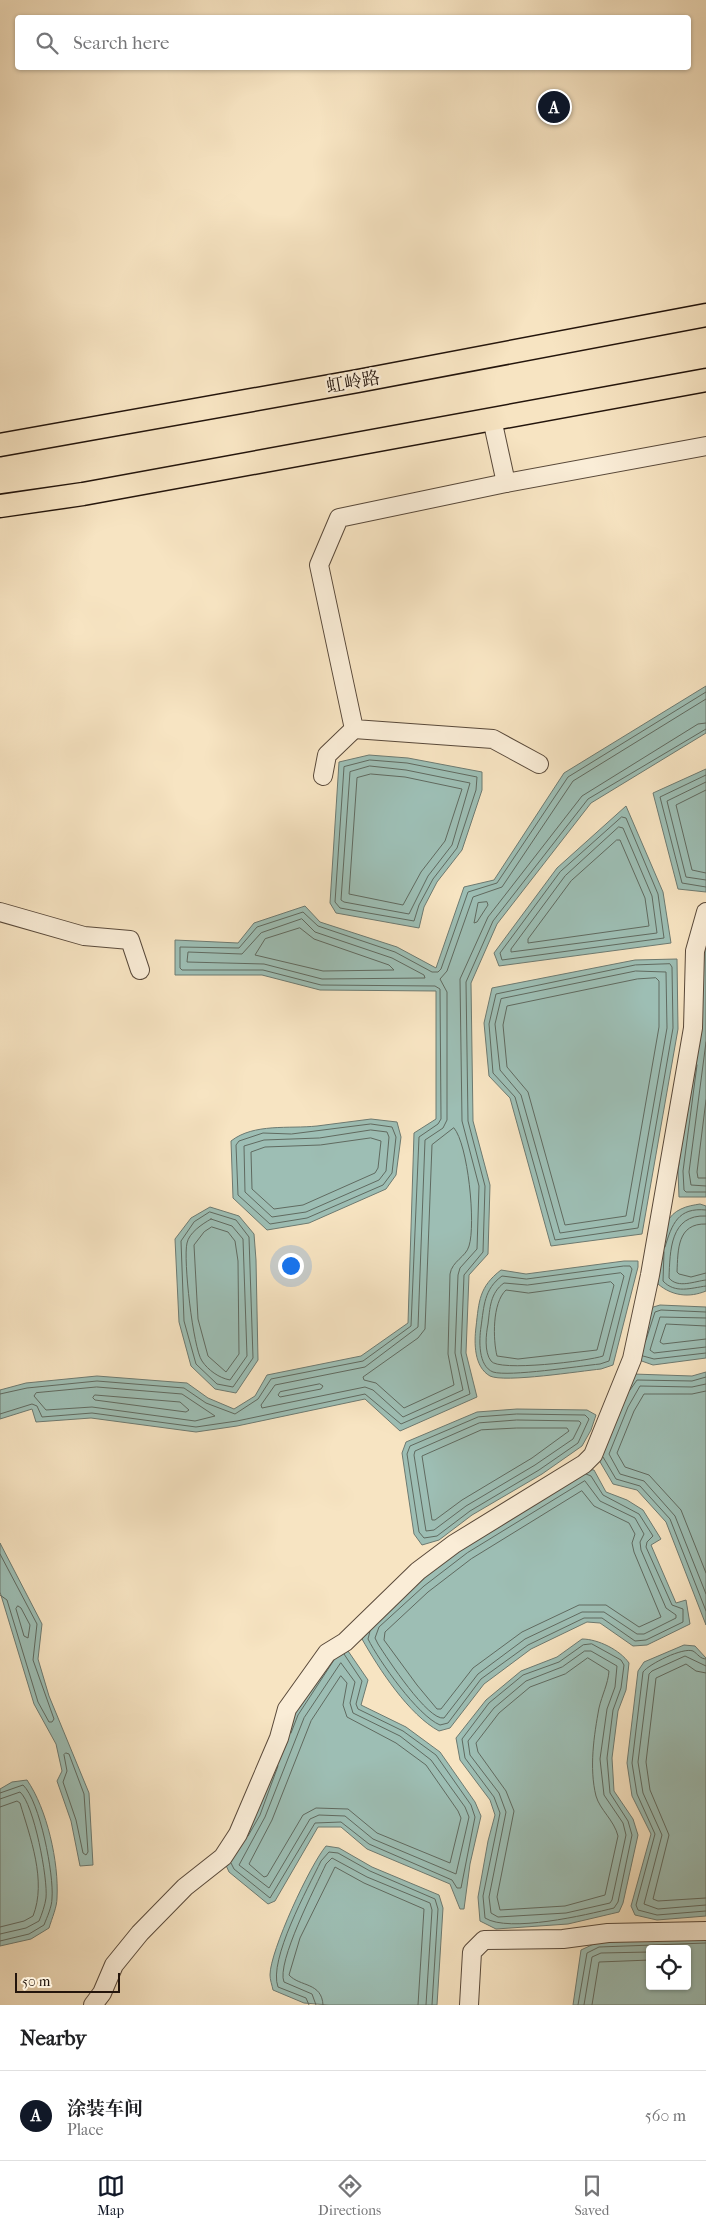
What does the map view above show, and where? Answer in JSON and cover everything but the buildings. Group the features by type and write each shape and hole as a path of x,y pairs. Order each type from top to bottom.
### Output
{"main road":[{"name":"虹岭路","path":"0,445 367,380 706,315"},
{"path":"0,506 83,494 706,381"}],"street":[{"path":"492,419 506,483"},
{"path":"354,728 319,565 340,518 506,483 706,446"},
{"path":"323,776 327,755 354,728 493,739 540,764"},
{"path":"0,912 84,936 130,940 140,970"},
{"path":"93,2005 102,1993 114,1965 140,1933 185,1887 222,1857 238,1834 279,1738 287,1709 327,1653 345,1642 418,1571 454,1544 584,1464 593,1455 632,1359 650,1275 693,1028 695,951 706,912"},
{"path":"468,2005 472,1952 484,1940 563,1938 608,1933 706,1932"}],"water":[{"path":"706,686 706,733 591,803 497,924 471,983 473,1121 490,1185 488,1254 469,1275 466,1353 477,1397 400,1431 365,1399 237,1426 196,1432 91,1418 36,1422 32,1409 0,1419 0,1390 26,1383 97,1376 187,1383 208,1398 234,1409 255,1396 267,1375 361,1356 408,1323 414,1133 436,1119 436,991 320,990 262,975 175,975 175,940 238,943 254,923 305,906 320,922 397,947 436,968 464,887 494,880 564,773"},
{"path":"369,755 408,758 482,772 482,790 462,850 437,882 424,907 419,928 336,913 330,903 339,762"},
{"path":"706,769 706,892 678,889 653,793"},
{"path":"626,806 663,892 671,943 499,966 494,953 557,868"},
{"path":"706,924 706,1197 679,1197 678,1171 697,1020"},
{"path":"677,959 678,1029 642,1234 551,1246 510,1098 489,1076 484,1023 492,988 635,960"},
{"path":"371,1119 397,1122 401,1137 396,1175 386,1189 309,1223 267,1230 233,1198 231,1141 240,1135 261,1129 317,1126"},
{"path":"700,1204 706,1206 706,1291 693,1295 681,1295 669,1291 658,1284 660,1242 667,1222 673,1214 683,1208"},
{"path":"210,1207 239,1216 254,1234 258,1360 236,1393 215,1389 191,1366 179,1322 175,1239 191,1218"},
{"path":"624,1261 638,1261 638,1267 613,1365 601,1369 510,1378 490,1376 481,1367 476,1354 475,1333 481,1295 488,1282 501,1270 526,1274"},
{"path":"660,1305 706,1307 706,1358 653,1365 636,1359 650,1308"},
{"path":"706,1372 706,1625 666,1522 637,1490 613,1484 596,1455 633,1374 692,1376"},
{"path":"517,1409 587,1410 596,1415 591,1430 582,1446 542,1474 472,1515 439,1540 422,1545 414,1534 402,1453 406,1442 477,1412"},
{"path":"585,1469 594,1470 606,1492 627,1500 643,1510 661,1539 651,1545 676,1603 686,1600 690,1624 647,1645 633,1646 600,1623 587,1622 531,1649 484,1684 450,1728 439,1731 428,1724 406,1703 377,1664 362,1639 369,1621 416,1577"},
{"path":"0,1543 42,1624 38,1659 49,1696 89,1793 93,1865 80,1866 71,1821 57,1781 62,1771 56,1744 34,1704 0,1592"},
{"path":"582,1639 588,1639 608,1646 629,1663 626,1690 618,1711 612,1758 614,1791 633,1819 638,1835 623,1903 619,1912 568,1924 496,1929 480,1921 478,1897 488,1841 495,1815 490,1800 460,1760 456,1738 486,1700 521,1671 557,1657"},
{"path":"684,1645 695,1646 706,1658 706,1916 657,1920 635,1915 631,1906 651,1834 632,1796 627,1763 638,1671 644,1662"},
{"path":"346,1648 368,1680 361,1705 406,1727 440,1752 475,1802 481,1816 470,1864 464,1909 460,1909 450,1884 367,1849 341,1827 318,1827 275,1901 268,1904 229,1872 225,1863 294,1713 331,1656"},
{"path":"27,1780 46,1821 54,1852 57,1901 49,1928 31,1939 0,1946 0,1789 12,1782"},
{"path":"326,1846 339,1848 372,1867 439,1895 443,1908 437,2005 329,2005 304,2003 273,1990 270,1975 276,1947 301,1889"},
{"path":"706,1938 706,2005 573,2005 581,1950 598,1942"}],"place":[{"name":"涂装车间","path":"554,107"}]}
